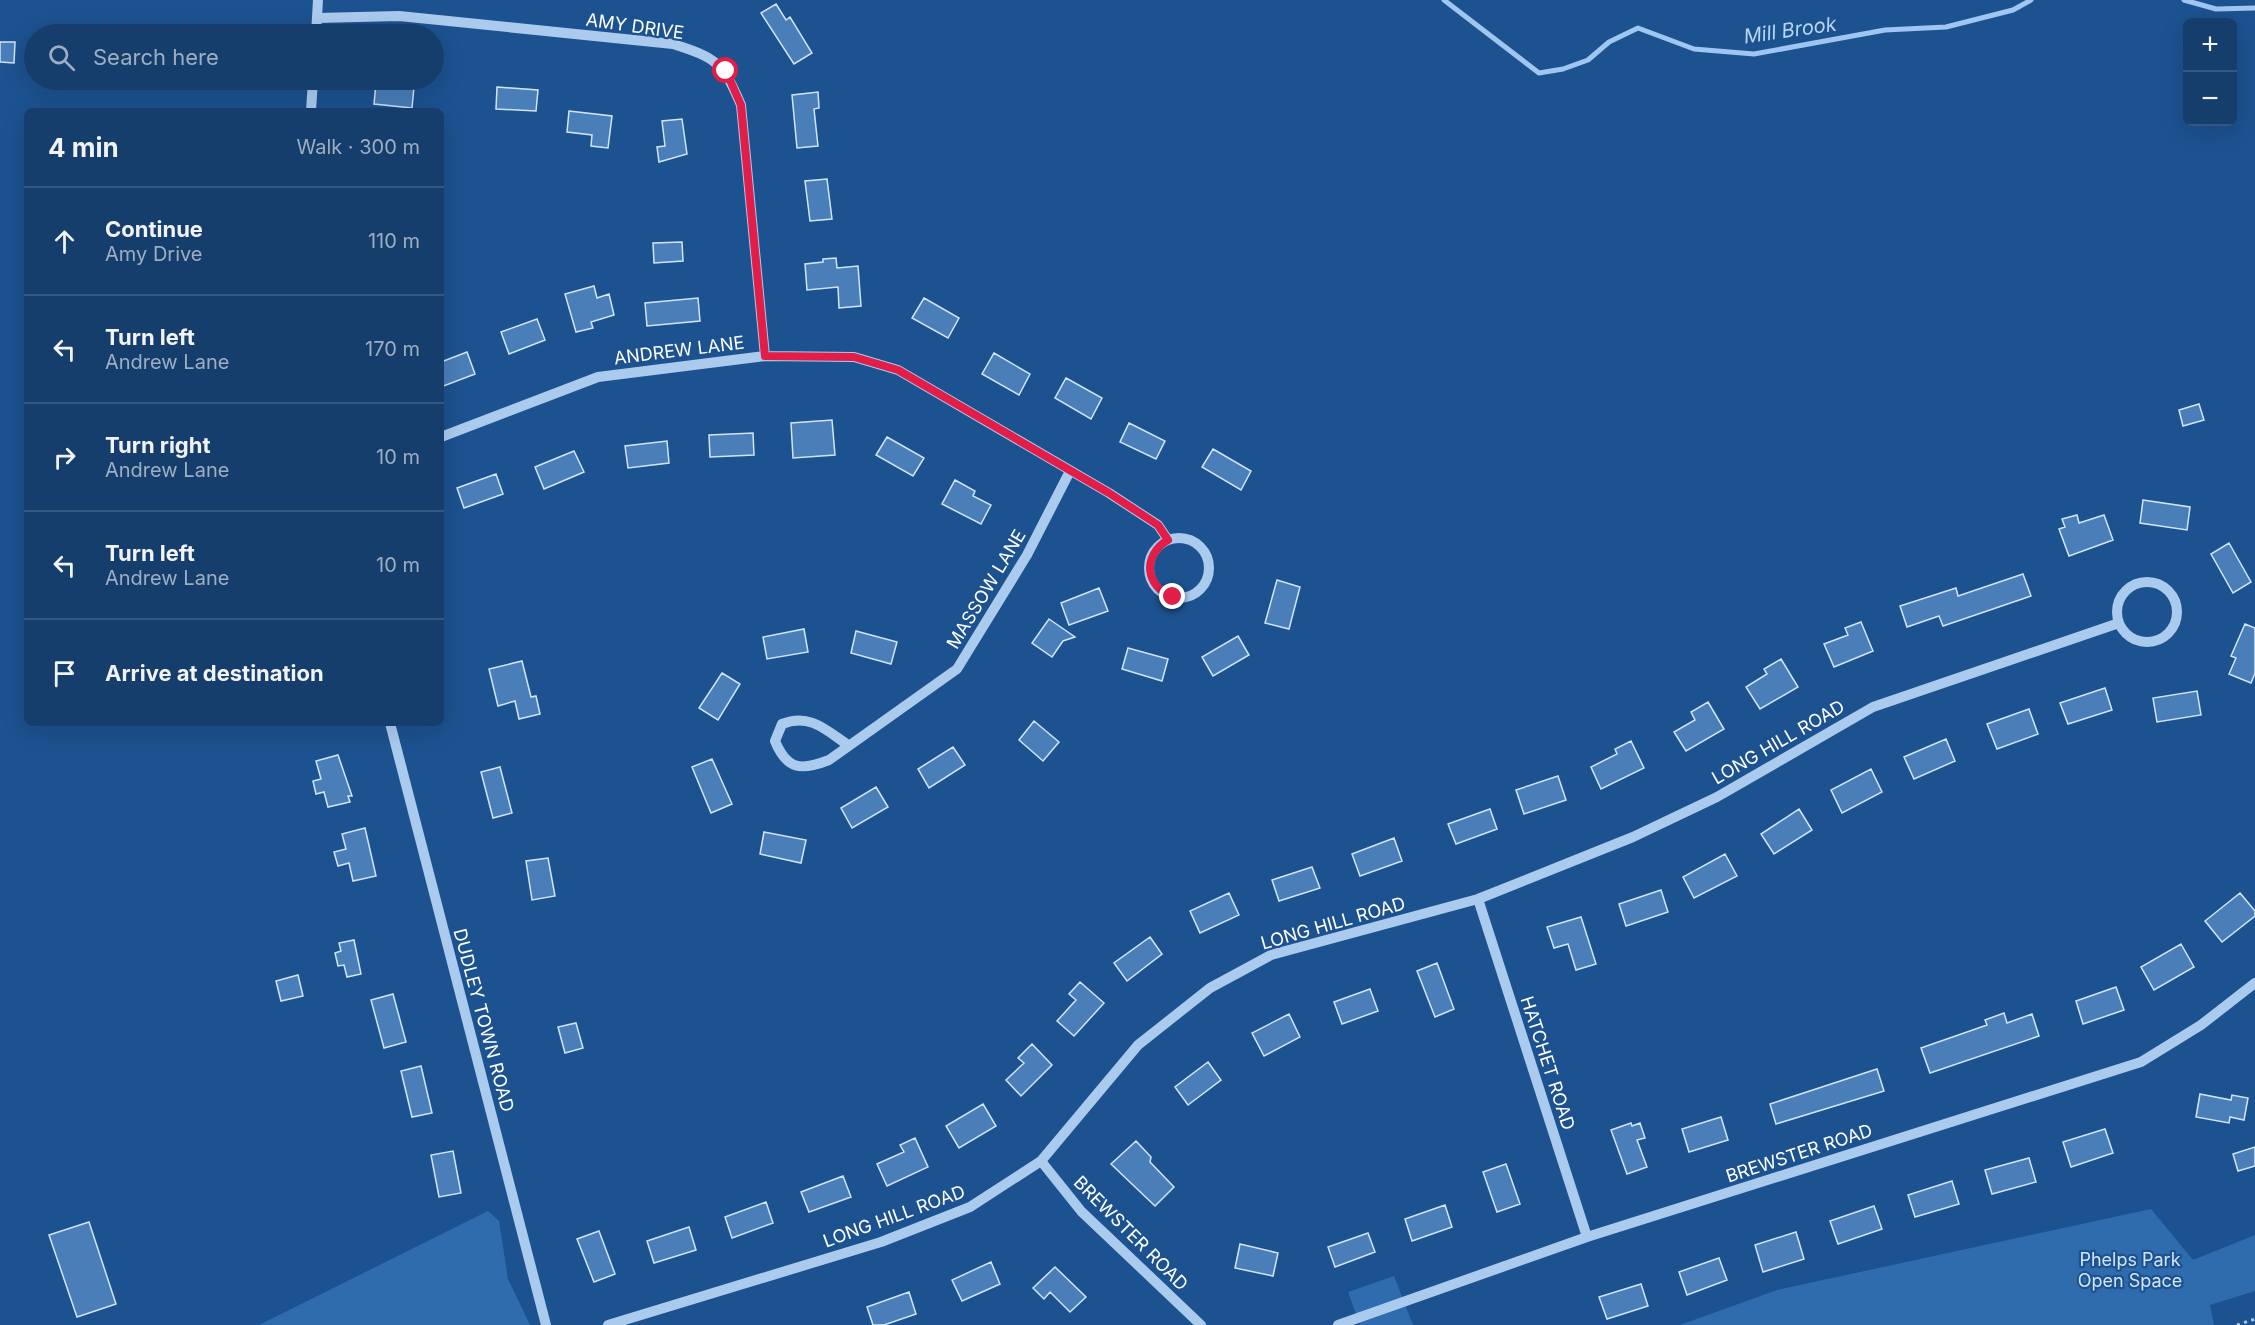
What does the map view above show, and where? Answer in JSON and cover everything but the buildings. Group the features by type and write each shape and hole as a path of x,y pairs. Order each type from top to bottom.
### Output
{"street":[{"path":"317,24 318,0"},
{"name":"AMY DRIVE","path":"317,18 399,16 673,44 704,54 726,71 741,105 765,356"},
{"path":"311,108 312,90"},
{"name":"ANDREW LANE","path":"444,436 598,377 765,356 854,357 898,370 1158,525 1168,540"},
{"name":"MASSOW LANE","path":"848,745 812,720 795,719 782,724 775,741 780,753 791,764 812,767 829,760 957,669 1028,555 1070,471"},
{"path":"1186,538 1195,542 1207,556 1209,575 1205,583 1191,596 1182,598 1164,594 1152,580 1150,561 1154,552 1168,540 1186,538"},
{"path":"2144,582 2164,587 2176,603 2176,622 2171,631 2155,642 2136,640 2127,635 2119,623 2117,608 2120,598 2134,585 2144,582"},
{"name":"LONG HILL ROAD","path":"608,1325 881,1242 970,1207 1041,1161 1138,1045 1210,988 1271,955 1478,899 1633,837 1717,796 1873,706 2119,623"},
{"name":"DUDLEY TOWN ROAD","path":"391,726 546,1325"},
{"name":"HATCHET ROAD","path":"1478,899 1587,1237"},
{"name":"BREWSTER ROAD","path":"1338,1325 1587,1237 2141,1062 2201,1025 2255,983"},
{"name":"BREWSTER ROAD","path":"1041,1161 1081,1211 1201,1325"}],"path":[{"path":"2237,1325 2255,1319"}],"green space":[{"name":"Phelps Park Open Space","path":"2151,1209 2193,1260 2255,1235 2255,1291 2210,1305 2214,1325 1680,1325 1777,1290"},
{"path":"488,1211 499,1221 508,1279 530,1325 259,1325"},
{"path":"1394,1276 1413,1325 1360,1325 1348,1292"}],"waterway":[{"name":"Mill Brook","path":"1444,0 1539,73 1563,69 1588,60 1609,42 1638,28 1694,49 1754,54 1885,30 1946,27 2013,10 2031,0"},
{"name":"Mill Brook","path":"2184,0 2216,9 2255,8"}],"route":[{"path":"726,71 741,105 765,356 854,357 898,370 1109,493 1158,525 1168,540 1154,552 1149,571 1157,588 1173,597"}]}
